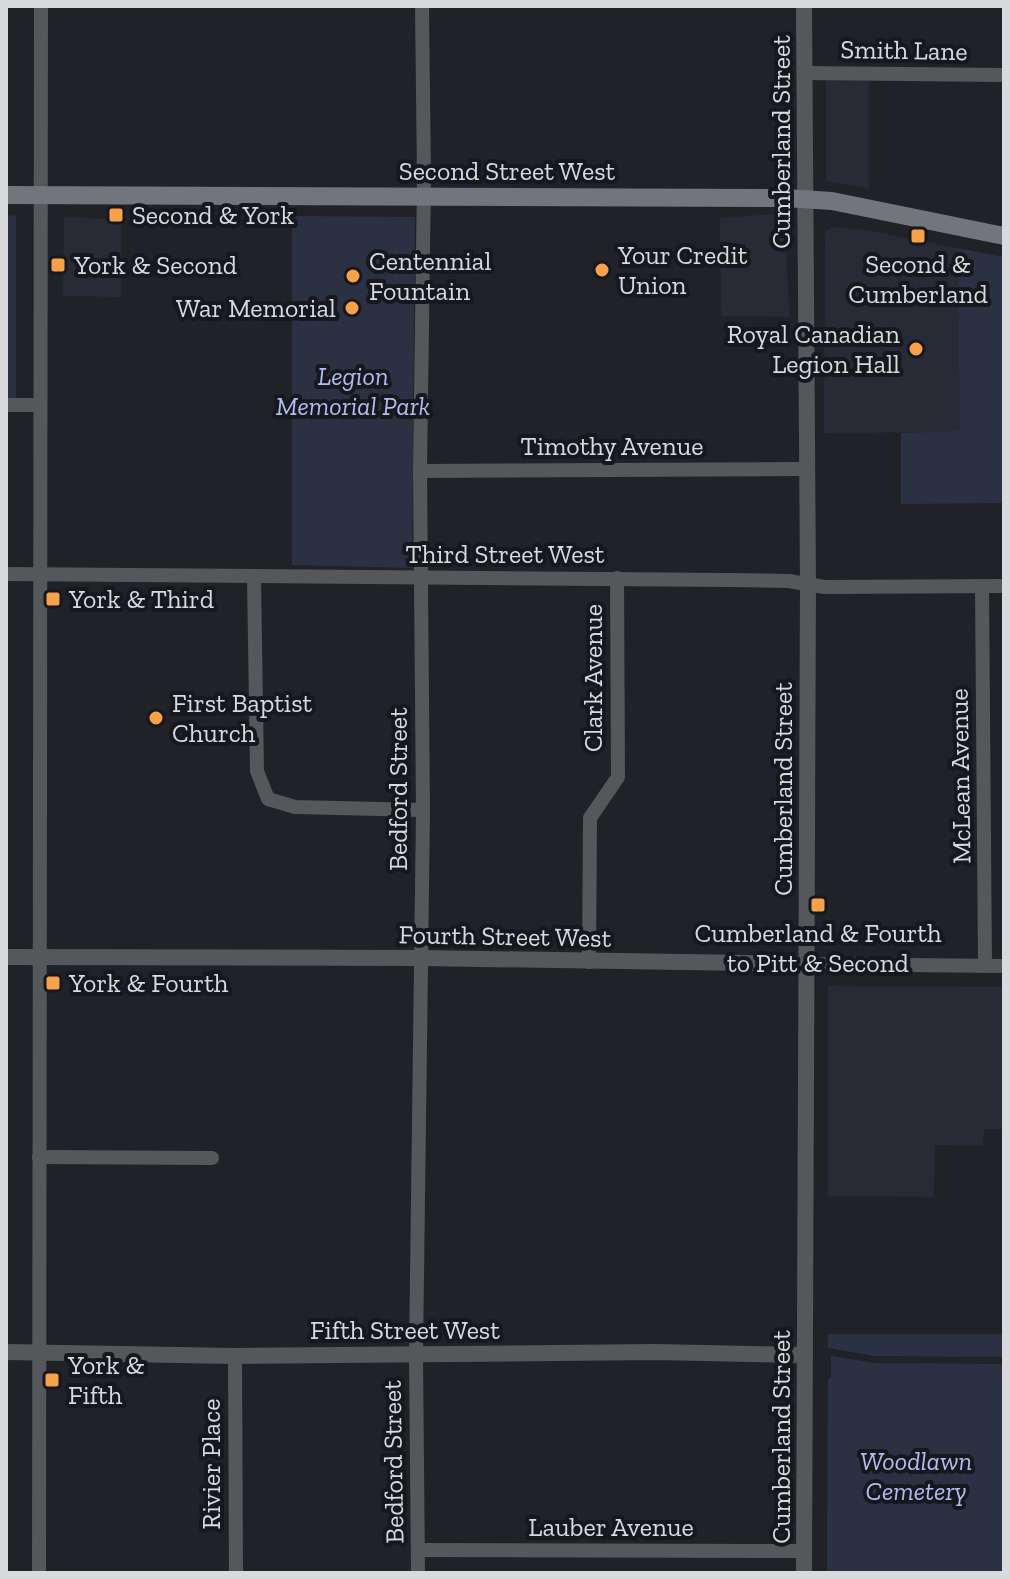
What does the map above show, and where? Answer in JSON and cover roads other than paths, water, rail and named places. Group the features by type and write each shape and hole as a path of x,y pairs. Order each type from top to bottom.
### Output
{"main road":[{"name":"Second Street West","path":"6,195 805,199 832,201 1004,236"}],"street":[{"path":"39,1573 41,6"},
{"name":"Bedford Street","path":"418,1573 416,1354 423,810 420,471 424,197 422,6"},
{"name":"Cumberland Street","path":"804,6 808,584 804,1573"},
{"name":"Smith Lane","path":"804,73 1004,75"},
{"path":"6,405 40,405"},
{"name":"Timothy Avenue","path":"420,471 805,469"},
{"name":"Third Street West","path":"6,574 617,578 789,581 824,587 1004,586"},
{"path":"254,576 257,771 268,799 295,807 423,810"},
{"name":"Clark Avenue","path":"589,962 590,818 618,777 617,578"},
{"name":"McLean Avenue","path":"982,586 985,966"},
{"name":"Fourth Street West","path":"6,957 421,958 1004,966"},
{"path":"39,1157 212,1158"},
{"name":"Fifth Street West","path":"6,1352 235,1356 655,1352 805,1355"},
{"name":"Rivier Place","path":"235,1356 236,1572"},
{"name":"Lauber Avenue","path":"418,1550 804,1551"}],"place":[{"name":"Second & York","path":"116,215"},
{"name":"Second & Cumberland","path":"918,236"},
{"name":"York & Second","path":"58,265"},
{"name":"Your Credit Union","path":"602,270"},
{"name":"Centennial Fountain","path":"353,276"},
{"name":"War Memorial","path":"352,308"},
{"name":"Royal Canadian Legion Hall","path":"916,349"},
{"name":"York & Third","path":"53,599"},
{"name":"First Baptist Church","path":"156,718"},
{"name":"Cumberland & Fourth to Pitt & Second","path":"818,905"},
{"name":"York & Fourth","path":"53,983"},
{"name":"York & Fifth","path":"52,1380"}],"park label":[{"name":"Legion Memorial Park","path":"353,391"},
{"name":"Woodlawn Cemetery","path":"916,1476"}]}
